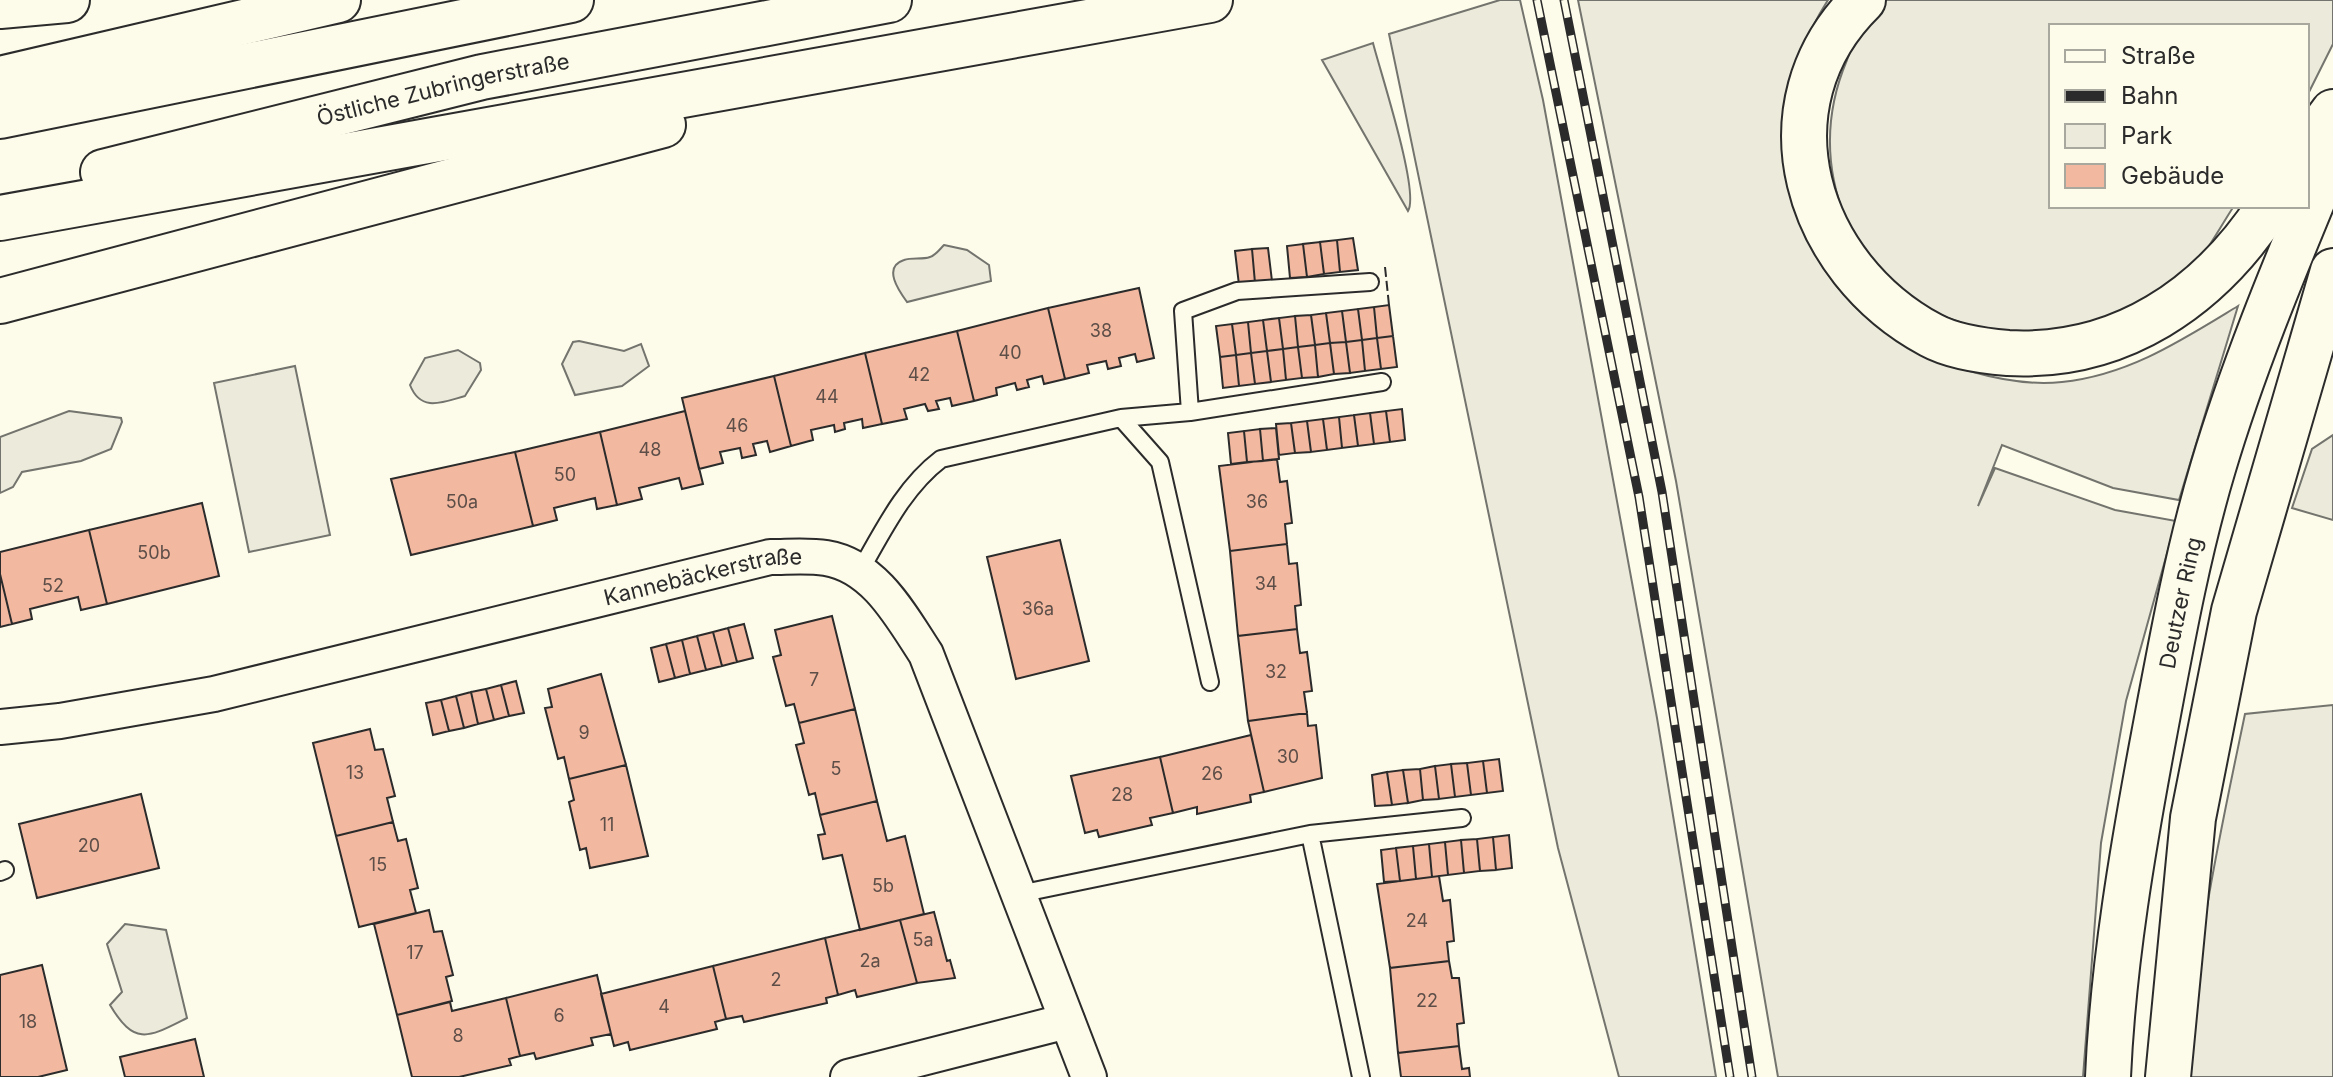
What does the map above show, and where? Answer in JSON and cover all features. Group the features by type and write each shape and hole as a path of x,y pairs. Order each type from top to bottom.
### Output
{"highway":[{"path":"0,6 67,0"},
{"path":"0,79 338,0"},
{"path":"0,116 571,0"},
{"name":"Östliche Zubringerstraße","path":"0,197 482,77 889,0"},
{"path":"0,218 1210,0"},
{"path":"1863,0 1838,25 1809,89 1802,147 1812,196 1828,231 1852,268 1886,306 1933,337 1984,351 2046,355 2099,344 2154,320 2205,285 2250,235 2268,208"},
{"path":"0,301 602,142 910,56"},
{"path":"2309,144 2333,112"},
{"name":"Deutzer Ring","path":"2108,1077 2110,1035 2139,814 2189,565 2213,468 2277,287 2333,151"},
{"path":"2168,1077 2193,818 2243,579 2333,271"}],"street":[{"name":"Kannebäckerstraße","path":"0,727 60,721 214,694 770,557 827,558 860,571 890,598 926,654 1089,1077"},
{"path":"848,1077 1067,1021"}],"lane":[{"path":"1190,412 1183,311 1237,291 1370,282"},
{"path":"860,571 901,502 923,473 941,459 1121,418 1190,412 1382,382"},
{"path":"1121,418 1160,462 1210,682"},
{"path":"1019,894 1310,834 1462,818"},
{"path":"1310,834 1361,1077"}],"green space":[{"path":"1500,0 1520,0 1543,100 1657,718 1716,1077 1619,1077 1558,848 1389,34"},
{"path":"1578,0 1828,0 1800,56 1787,114 1788,171 1802,225 1828,274 1865,316 1914,350 1994,377 2028,382 2062,382 2132,364 2238,306 2179,500 2113,488 2002,445 1978,506 1995,468 2115,510 2176,521 2126,701 2101,843 2083,1077 1778,1077 1676,481"},
{"path":"1886,0 2333,0 2333,44 2309,92 2309,24 2049,24 2049,208 2233,208 2190,271 2160,297 2125,316 2086,328 2045,333 2004,332 1964,324 1927,308 1895,286 1873,263 1855,237 1842,210 1830,150 1831,120 1837,90 1852,47 1867,19"},
{"path":"1373,43 1409,181 1408,211 1322,60"},
{"path":"944,245 967,250 989,265 991,281 907,302 894,280 897,263 932,256"},
{"path":"573,342 624,351 641,344 649,366 622,386 575,395 562,364"},
{"path":"458,350 480,363 481,370 465,396 433,403 420,399 410,385 425,358"},
{"path":"295,366 330,535 249,552 214,383"},
{"path":"69,411 121,418 111,449 81,461 22,472 13,487 0,493 0,437"},
{"path":"2333,435 2333,520 2292,508 2312,449"},
{"path":"2333,705 2333,1077 2189,1077 2202,940 2245,714"},
{"path":"125,924 166,930 187,1018 153,1033 135,1033 110,1005 122,992 107,944"}],"building":[{"path":"1353,238 1358,270 1340,272 1337,240"},
{"path":"1337,240 1340,272 1324,274 1320,242"},
{"path":"1320,242 1324,274 1307,277 1303,244"},
{"path":"1303,244 1307,277 1290,278 1287,246"},
{"path":"1268,248 1272,281 1255,283 1252,249"},
{"path":"1252,249 1255,283 1239,285 1235,251"},
{"path":"1139,288 1154,358 1137,362 1135,354 1119,358 1121,366 1108,369 1106,361 1087,365 1089,373 1065,379 1048,308"},
{"path":"1389,305 1393,336 1377,338 1374,307"},
{"path":"1374,307 1377,338 1362,340 1358,309"},
{"path":"1048,308 1065,379 1044,384 1042,376 1027,380 1029,387 1017,390 1015,383 996,388 997,395 974,401 957,331"},
{"path":"1358,309 1362,340 1346,342 1342,311"},
{"path":"1342,311 1346,342 1330,343 1326,313"},
{"path":"1326,313 1330,343 1315,345 1311,315"},
{"path":"1311,315 1315,345 1298,347 1295,316"},
{"path":"1295,316 1298,347 1283,349 1279,318"},
{"path":"1279,318 1283,349 1267,351 1263,320"},
{"path":"1263,320 1267,351 1251,353 1248,322"},
{"path":"1248,322 1251,353 1236,355 1232,324"},
{"path":"1232,324 1236,355 1220,357 1216,326"},
{"path":"957,331 974,401 952,406 950,398 936,401 939,409 928,411 925,404 904,409 907,419 882,424 865,353"},
{"path":"1393,336 1397,367 1381,369 1377,338"},
{"path":"1377,338 1381,369 1365,371 1362,340"},
{"path":"1362,340 1365,371 1350,373 1346,342"},
{"path":"1346,342 1350,373 1334,374 1330,343"},
{"path":"1330,343 1334,374 1318,377 1315,345"},
{"path":"1315,345 1318,377 1302,378 1298,347"},
{"path":"1298,347 1302,378 1286,380 1283,349"},
{"path":"1283,349 1286,380 1271,382 1267,351"},
{"path":"1267,351 1271,382 1255,384 1251,353"},
{"path":"865,353 882,424 863,428 862,419 844,423 845,429 835,432 834,425 811,430 813,440 791,446 774,376"},
{"path":"1251,353 1255,384 1239,386 1236,355"},
{"path":"1236,355 1239,386 1223,388 1220,357"},
{"path":"774,376 791,446 770,452 767,441 753,444 756,455 742,458 740,448 720,452 723,463 699,469 682,398"},
{"path":"1402,409 1405,440 1390,442 1386,411"},
{"path":"685,411 703,484 682,489 679,478 639,488 642,499 617,505 600,432"},
{"path":"1386,411 1390,442 1374,444 1370,413"},
{"path":"1370,413 1374,444 1358,446 1354,415"},
{"path":"1354,415 1358,446 1342,448 1339,417"},
{"path":"1339,417 1342,448 1327,450 1323,419"},
{"path":"1323,419 1327,450 1311,452 1307,421"},
{"path":"1307,421 1311,452 1295,453 1291,423"},
{"path":"1291,423 1295,453 1279,455 1276,424"},
{"path":"1276,428 1279,459 1263,461 1260,429"},
{"path":"1260,429 1263,461 1247,462 1244,431"},
{"path":"1244,431 1247,462 1231,464 1228,433"},
{"path":"600,432 617,505 597,509 595,498 554,508 557,520 533,526 515,452"},
{"path":"515,452 533,526 411,555 391,479"},
{"path":"1277,459 1280,482 1287,481 1292,523 1285,524 1287,544 1230,551 1219,466"},
{"path":"202,503 219,576 107,604 89,530"},
{"path":"89,530 107,604 81,610 78,597 30,609 32,619 12,624 0,574 0,552"},
{"path":"1060,540 1089,661 1016,679 987,557"},
{"path":"1287,544 1289,564 1297,563 1301,605 1295,606 1297,629 1238,636 1230,551"},
{"path":"0,574 12,624 0,627"},
{"path":"832,616 855,709 799,723 794,704 786,706 773,657 781,655 775,630"},
{"path":"744,624 753,658 737,662 728,628"},
{"path":"728,628 737,662 722,666 713,632"},
{"path":"1297,629 1300,653 1307,652 1312,691 1304,692 1307,713 1248,721 1238,636"},
{"path":"713,632 722,666 706,670 697,636"},
{"path":"697,636 706,670 690,674 682,640"},
{"path":"682,640 690,674 675,678 666,644"},
{"path":"666,644 675,678 659,682 651,648"},
{"path":"601,674 626,765 569,779 564,757 558,759 545,708 552,707 548,689"},
{"path":"516,681 524,713 509,716 501,685"},
{"path":"501,685 509,716 494,720 486,689"},
{"path":"486,689 494,720 478,724 471,692"},
{"path":"471,692 478,724 464,728 456,696"},
{"path":"456,696 464,728 449,731 441,700"},
{"path":"441,700 449,731 433,735 426,703"},
{"path":"855,709 877,801 820,815 815,793 809,795 796,745 804,743 799,723"},
{"path":"1307,713 1308,726 1316,725 1322,778 1264,792 1248,721"},
{"path":"370,729 375,750 383,749 395,796 387,798 393,822 336,836 313,743"},
{"path":"1251,735 1264,792 1250,795 1251,802 1197,814 1197,807 1173,813 1160,757"},
{"path":"1160,757 1173,813 1150,818 1152,825 1099,837 1097,830 1085,833 1071,776"},
{"path":"1499,759 1503,791 1487,793 1483,761"},
{"path":"1483,761 1487,793 1471,795 1467,763"},
{"path":"1467,763 1471,795 1455,797 1451,764"},
{"path":"1451,764 1455,797 1439,799 1435,766"},
{"path":"626,765 648,856 590,868 586,848 580,850 569,802 574,800 569,779"},
{"path":"1435,766 1439,799 1423,800 1420,769"},
{"path":"1420,769 1423,800 1408,803 1403,770"},
{"path":"1403,770 1408,803 1392,805 1387,772"},
{"path":"1387,772 1392,805 1375,806 1372,775"},
{"path":"141,794 159,868 37,898 19,824"},
{"path":"877,801 887,841 905,836 924,914 860,930 842,855 823,859 818,835 825,834 820,815"},
{"path":"393,822 398,841 406,839 418,888 410,890 416,913 359,927 336,836"},
{"path":"1509,835 1512,868 1496,870 1493,837"},
{"path":"1493,837 1496,870 1480,871 1477,839"},
{"path":"1477,839 1480,871 1464,873 1461,840"},
{"path":"1461,840 1464,873 1448,875 1445,842"},
{"path":"1445,842 1448,875 1432,877 1429,844"},
{"path":"1429,844 1432,877 1416,879 1413,846"},
{"path":"1413,846 1416,879 1400,881 1396,848"},
{"path":"1396,848 1400,881 1384,882 1381,850"},
{"path":"1439,876 1443,901 1450,900 1454,941 1447,942 1449,961 1390,968 1377,884"},
{"path":"429,910 434,932 442,931 453,975 446,977 452,1001 397,1015 374,924"},
{"path":"934,912 947,961 950,960 955,978 917,983 900,920"},
{"path":"900,920 917,983 857,997 855,990 838,995 825,938"},
{"path":"825,938 838,995 826,998 827,1003 744,1022 742,1016 726,1019 713,966"},
{"path":"1449,961 1452,978 1459,978 1464,1023 1457,1024 1459,1046 1398,1053 1390,968"},
{"path":"42,965 67,1070 38,1077 0,1077 0,975"},
{"path":"713,966 726,1019 715,1022 717,1029 630,1050 628,1042 614,1046 601,994"},
{"path":"597,975 611,1034 591,1038 593,1045 536,1059 534,1053 520,1056 506,998"},
{"path":"506,998 520,1056 509,1059 511,1065 459,1077 412,1077 397,1015 450,1002 452,1011"},
{"path":"195,1039 204,1077 125,1077 120,1057"},
{"path":"1459,1046 1462,1069 1469,1068 1470,1077 1401,1077 1398,1053"}],"railway":[{"path":"1537,0 1639,497 1730,1077"},
{"path":"1564,0 1662,492 1752,1077"}],"fence":[{"path":"1385,267 1389,305"}]}
